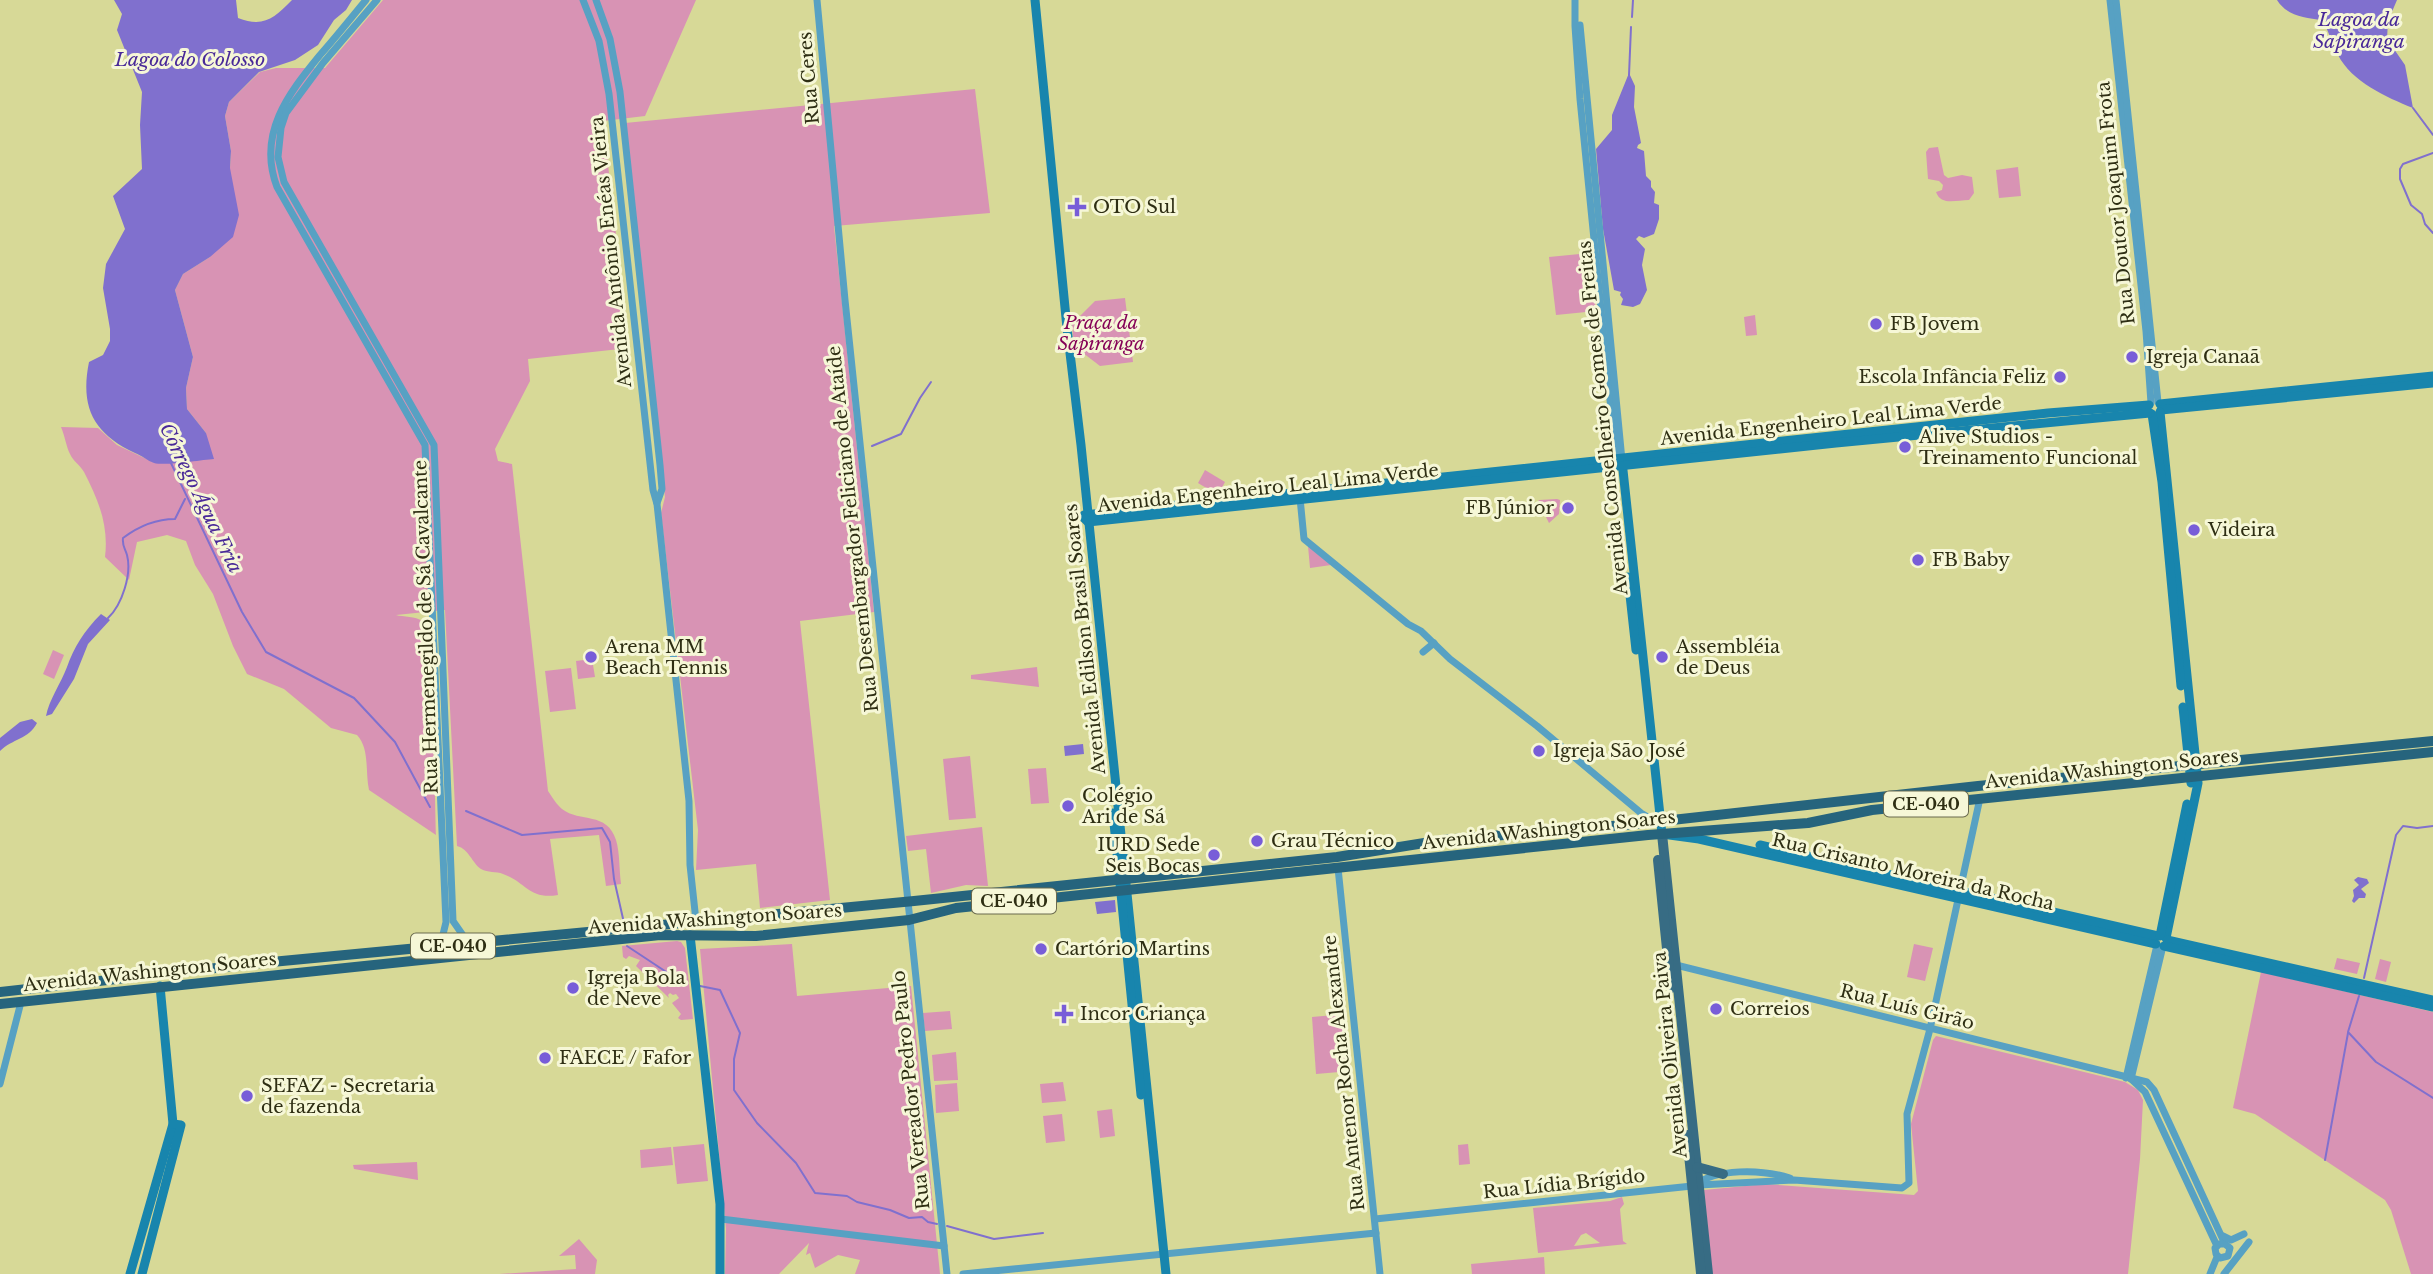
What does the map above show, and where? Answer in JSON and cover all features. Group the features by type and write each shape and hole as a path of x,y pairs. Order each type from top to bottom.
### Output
{"highway":[{"name":"Avenida Washington Soares","path":"0,992 261,963 696,921 1338,868 1659,834 1761,827 1819,821 1872,810 2433,741"},
{"name":"Avenida Washington Soares","path":"0,1004 626,939 690,935 756,936 909,920 956,908 1443,841 1808,805 2433,752"},
{"path":"1808,805 1801,814 1809,820 1819,821"}],"main road":[{"name":"Avenida Edilson Brasil Soares","path":"1029,0 1086,517"},
{"name":"Avenida Edilson Brasil Soares","path":"1035,0 1161,1256 1160,1274"},
{"name":"Avenida Engenheiro Leal Lima Verde","path":"1086,517 1836,443 2433,376"},
{"name":"Avenida Engenheiro Leal Lima Verde","path":"2155,408 2433,383"},
{"name":"Rua Doutor Joaquim Frota","path":"2155,408 2193,771 2179,858 2161,941"},
{"name":"Avenida Conselheiro Gomes de Freitas","path":"1619,463 1659,834"},
{"path":"1759,849 1761,827"},
{"name":"Rua Crisanto Moreira da Rocha","path":"1659,834 1759,849 1958,896 2433,1000"},
{"name":"Avenida Oliveira Paiva","path":"1659,834 1697,1167 1701,1274"},
{"name":"Avenida Oliveira Paiva","path":"1659,834 1708,1274"},
{"path":"690,935 720,1219 720,1274"},
{"name":"Rua Crisanto Moreira da Rocha","path":"2161,941 2433,1007"},
{"path":"142,1274 177,1124 160,986"},
{"path":"130,1274 177,1124"},
{"path":"1697,1167 1728,1173"},
{"name":"Avenida Edilson Brasil Soares","path":"1161,1256 1166,1274"}],"street":[{"name":"Rua Hermenegildo de Sá Cavalcante","path":"366,0 286,99 278,113 271,136 271,157 277,187 425,444 450,921"},
{"name":"Rua Hermenegildo de Sá Cavalcante","path":"377,0 290,106 281,128 278,157 284,182 433,445 450,921 440,947"},
{"name":"Avenida Antônio Enéas Vieira","path":"583,0 599,41 609,94 689,801 690,865 696,921"},
{"name":"Avenida Antônio Enéas Vieira","path":"596,0 610,39 620,92 660,465 662,489 657,504"},
{"name":"Rua Ceres","path":"817,0 831,152"},
{"name":"Avenida Conselheiro Gomes de Freitas","path":"1575,0 1580,99 1619,463"},
{"name":"Rua Doutor Joaquim Frota","path":"2110,0 2155,408"},
{"name":"Rua Doutor Joaquim Frota","path":"2116,0 2145,260 2155,408"},
{"name":"Rua Desembargador Feliciano de Ataíde","path":"831,152 907,902"},
{"path":"1300,497 1304,539 1408,624 1421,631 1497,697 1537,726 1641,813 1658,821"},
{"path":"1423,652 1434,643"},
{"path":"1930,1029 1980,798"},
{"name":"Rua Antenor Rocha Alexandre","path":"1338,868 1380,1274"},
{"name":"Rua Vereador Pedro Paulo","path":"907,902 947,1274"},
{"path":"450,921 469,944"},
{"path":"2161,941 2128,1078 2145,1092 2222,1242 2230,1248 2223,1274"},
{"name":"Rua Luís Girão","path":"1676,965 2128,1078"},
{"path":"0,1084 21,1002"},
{"name":"Rua Lídia Brígido","path":"1375,1219 1696,1184 1794,1180 1902,1188 1908,1185 1910,1179 1907,1114 1930,1029"},
{"path":"1728,1173 1735,1177 1731,1182"},
{"name":"Rua Lídia Brígido","path":"1696,1184 1728,1173 1780,1175 1794,1180"},
{"path":"720,1219 944,1246"},
{"path":"963,1274 1376,1233"},
{"path":"2210,1274 2217,1257 2215,1251 2222,1242 2244,1234"},
{"path":"2223,1274 2249,1242"},
{"path":"2217,1257 2223,1259 2228,1256"}],"green space":[{"path":"383,0 696,0 645,116 603,121 629,348 528,359 530,381 495,449 498,461 512,464 548,791 562,809 577,816 600,821 612,831 617,845 621,884 606,886 599,835 550,839 558,895 548,896 534,893 511,877 481,869 465,850 457,846 445,610 396,615 419,619 426,632 431,686 436,835 369,790 364,747 357,735 331,728 284,689 247,674 213,594 195,565 186,541 167,535 137,542 129,580 105,557 104,523 98,502 84,472 70,454 61,427 98,428 117,445 155,463 206,433 187,409 186,388 193,357 175,290 183,274 210,257 230,168 231,151 225,116 229,102 260,72 276,68 325,68"},
{"path":"975,89 990,213 834,226 874,612 800,621 830,900 760,908 756,864 696,870 698,830 661,513 665,497 625,123"},
{"path":"1938,147 1944,175 1948,178 1962,175 1972,177 1974,193 1969,200 1941,199 1936,192 1942,190 1943,185 1939,181 1928,179 1926,152 1929,148"},
{"path":"2018,167 2021,196 1999,198 1996,170"},
{"path":"1590,253 1596,311 1556,315 1549,257"},
{"name":"Praça da Sapiranga","path":"1125,298 1133,362 1100,366 1074,346 1072,324 1095,301"},
{"path":"1755,315 1757,335 1746,336 1744,317"},
{"path":"1205,470 1225,482 1218,495 1198,483"},
{"path":"1539,500 1560,500 1559,514 1549,523 1545,515 1540,514 1541,505 1537,504"},
{"path":"1308,546 1331,565 1310,568"},
{"path":"53,650 64,655 54,679 43,674"},
{"path":"592,659 595,677 578,679 576,661"},
{"path":"1037,667 1039,687 971,679 971,675"},
{"path":"571,668 576,709 550,712 545,671"},
{"path":"970,756 976,818 949,820 943,759"},
{"path":"1046,768 1049,803 1031,804 1028,769"},
{"path":"982,827 988,886 966,885 931,893 926,849 908,851 906,836"},
{"path":"677,941 685,948 693,1019 678,1018 681,1014 672,1003 679,998 676,994 670,993 669,998 636,966 640,960 623,957 622,946"},
{"path":"792,944 797,996 911,986 940,1274 855,1274 860,1260 838,1255 815,1268 810,1253 806,1255 809,1243 779,1274 725,1274 726,1229 700,949"},
{"path":"1914,944 1933,948 1925,981 1907,977"},
{"path":"2337,958 2360,963 2357,974 2334,969"},
{"path":"2380,959 2391,962 2386,982 2375,979"},
{"path":"2261,972 2433,1012 2433,1274 2411,1274 2391,1210 2385,1200 2255,1114 2233,1108"},
{"path":"950,1011 952,1029 925,1031 923,1013"},
{"path":"1345,1014 1351,1071 1316,1074 1312,1017"},
{"path":"1936,1036 2125,1082 2138,1090 2143,1100 2140,1159 2128,1274 1712,1274 1704,1190 1766,1184 1914,1195 1918,1191 1911,1124"},
{"path":"956,1052 958,1080 934,1081 932,1055"},
{"path":"1063,1082 1066,1101 1042,1103 1040,1084"},
{"path":"957,1083 959,1111 936,1113 935,1085"},
{"path":"1112,1109 1115,1136 1100,1138 1097,1111"},
{"path":"1062,1114 1065,1141 1046,1143 1043,1116"},
{"path":"704,1144 708,1181 677,1184 673,1147"},
{"path":"1468,1144 1470,1164 1459,1165 1458,1145"},
{"path":"671,1147 673,1165 641,1168 640,1150"},
{"path":"417,1162 418,1180 354,1169 353,1165"},
{"path":"1622,1197 1624,1204 1620,1209 1623,1241 1627,1244 1538,1253 1533,1208 1610,1201","holes":["1586,1233 1600,1243 1574,1246 1581,1235"]},
{"path":"579,1239 597,1260 595,1274 499,1274 576,1269 575,1255 559,1256"},
{"path":"1544,1257 1545,1274 1472,1274 1471,1264"}],"water":[{"name":"Lagoa do Colosso","path":"114,0 236,0 238,18 255,22 268,20 292,0 352,0 346,10 334,20 318,45 295,60 259,72 229,102 225,116 231,151 230,168 239,215 233,237 210,257 183,274 175,290 193,357 186,388 187,409 206,433 214,459 166,464 152,462 109,437 93,417 86,392 89,362 103,355 110,341 103,288 106,264 125,229 113,196 142,169 142,92 117,30 122,14"},
{"name":"Lagoa da Sapiranga","path":"2277,0 2397,0 2388,21 2387,39 2405,65 2413,108 2381,94 2352,73 2338,55 2322,20 2291,13"},
{"path":"1629,73 1635,86 1634,107 1641,143 1637,148 1644,151 1646,176 1655,192 1654,203 1659,205 1659,219 1654,234 1636,239 1645,249 1642,265 1647,290 1640,304 1633,307 1621,305 1621,292 1614,290 1603,229 1596,149 1612,130 1612,115"},
{"path":"101,614 110,620 88,644 74,679 52,714 46,716 76,646"},
{"path":"32,719 37,723 30,732 0,751 0,738 20,722"},
{"path":"1083,744 1084,754 1065,756 1064,746"},
{"path":"2358,877 2367,879 2369,883 2361,889 2366,894 2365,898 2359,898 2354,903 2353,890 2359,885 2354,880"},
{"path":"1115,900 1116,912 1097,914 1095,902"}],"waterway":[{"path":"1632,17 1633,0"},
{"path":"1629,75 1631,27"},
{"path":"2413,108 2433,135"},
{"path":"2433,153 2403,164 2400,169 2400,179 2411,205 2422,214 2425,224 2433,233"},
{"path":"872,446 901,434 931,382"},
{"name":"Córrego Água Fria","path":"170,461 242,612 266,652 354,698 395,742 430,807"},
{"path":"108,618 118,605 127,580 128,563 123,538 148,524 175,519 185,499"},
{"name":"Córrego Água Fria","path":"466,811 522,835 602,828 610,842 614,879 624,923"},
{"path":"2364,978 2396,835 2403,826 2433,826"},
{"name":"Córrego Água Fria","path":"627,946 680,981"},
{"name":"Córrego Água Fria","path":"700,986 720,990 740,1033 734,1059 734,1090 757,1123 796,1163 815,1193 847,1196 857,1202 909,1218 922,1217 937,1224"},
{"path":"2359,996 2348,1032 2376,1062 2433,1098"},
{"path":"2325,1160 2348,1033"},
{"name":"Córrego Água Fria","path":"947,1226 994,1239 1043,1233"}],"place":[{"name":"OTO Sul","path":"1077,207"},
{"name":"FB Jovem","path":"1876,324"},
{"name":"Igreja Canaã","path":"2132,357"},
{"name":"Escola Infância Feliz","path":"2060,377"},
{"name":"Alive Studios - Treinamento Funcional","path":"1905,447"},
{"name":"FB Júnior","path":"1568,508"},
{"name":"Videira","path":"2194,530"},
{"name":"FB Baby","path":"1918,560"},
{"name":"Arena MM Beach Tennis","path":"591,657"},
{"name":"Assembléia de Deus","path":"1662,657"},
{"name":"Igreja São José","path":"1539,751"},
{"name":"Colégio Ari de Sá","path":"1068,806"},
{"name":"Grau Técnico","path":"1257,841"},
{"name":"IURD Sede Seis Bocas","path":"1214,855"},
{"name":"Cartório Martins","path":"1041,949"},
{"name":"Igreja Bola de Neve","path":"573,988"},
{"name":"Correios","path":"1716,1009"},
{"name":"Incor Criança","path":"1064,1014"},
{"name":"FAECE / Fafor","path":"545,1058"},
{"name":"SEFAZ - Secretaria de fazenda","path":"247,1096"}]}
